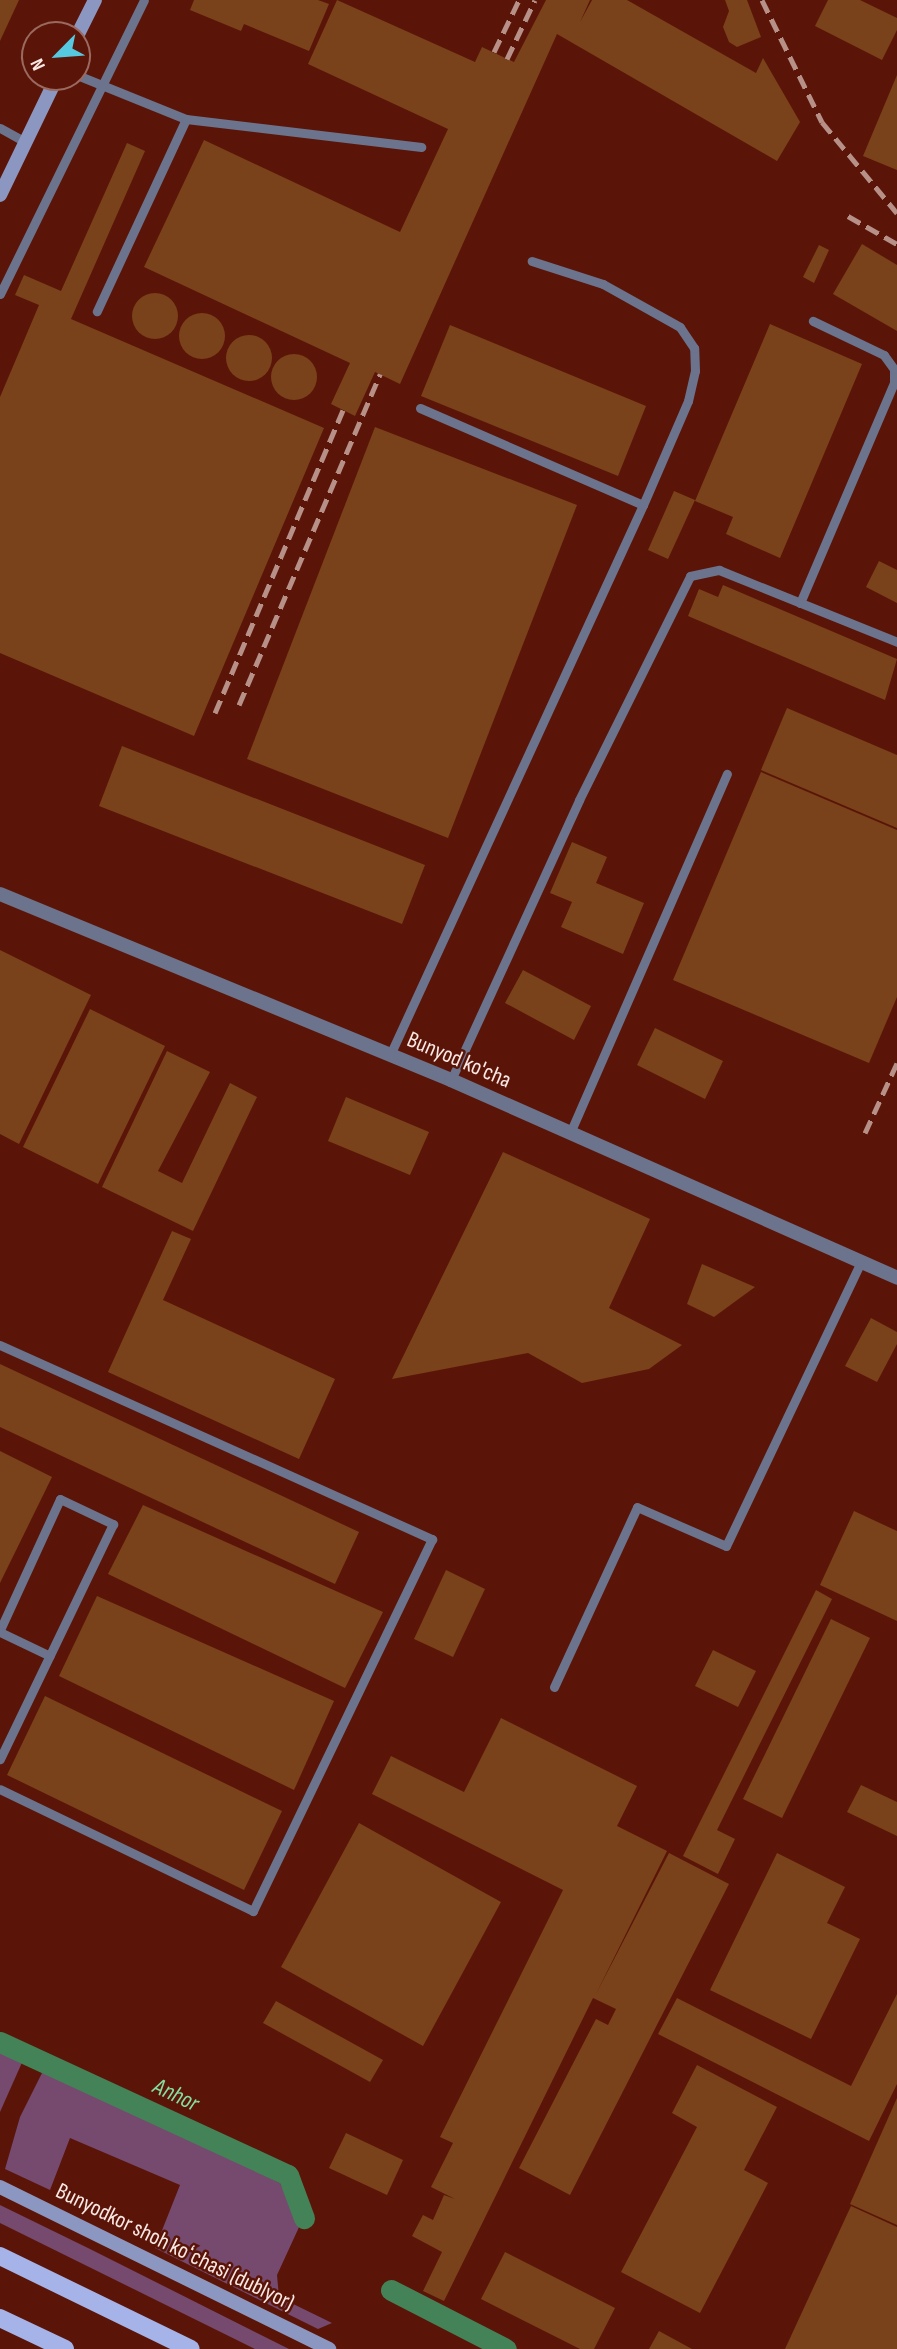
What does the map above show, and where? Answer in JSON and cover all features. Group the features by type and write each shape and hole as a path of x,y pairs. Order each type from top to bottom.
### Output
{"main road":[{"path":"0,2256 191,2349"},
{"path":"0,2318 65,2349"},
{"path":"20,2327 30,2349"}],"street":[{"path":"84,21 95,0"},
{"path":"0,195 50,91"},
{"name":"Bunyod ko'cha","path":"0,894 451,1080 897,1278"},
{"name":"Bunyodkor shoh koʻchasi (dublyor)","path":"0,2187 329,2349"}],"lane":[{"path":"0,293 144,0"},
{"path":"91,81 186,119 421,147"},
{"path":"97,311 186,119"},
{"path":"0,128 25,142"},
{"path":"390,1055 643,505 688,401 695,372 694,348 680,327 603,284 532,261"},
{"path":"800,603 896,384 894,369 884,355 813,321"},
{"path":"420,408 643,505"},
{"path":"451,1080 682,586 704,570 719,570 897,642"},
{"path":"570,1133 727,774"},
{"path":"554,1687 638,1507 726,1546 861,1262"},
{"path":"0,1345 432,1539 253,1911 0,1789"},
{"path":"0,1759 50,1656 113,1524 60,1499 0,1631 50,1656"}],"shaded area":[{"path":"0,2047 24,2058 0,2112"},
{"path":"44,2069 280,2183 300,2225 277,2275 279,2297 332,2323 318,2329 155,2248 180,2185 70,2138 50,2190 5,2169 20,2117"},
{"path":"0,2205 289,2349 255,2349 0,2223"}],"building":[{"path":"0,0 19,0 0,41"},
{"path":"194,0 318,0 329,4 309,51 244,24 241,31 190,10"},
{"path":"337,0 475,62 482,47 514,62 546,0 590,0 580,22 592,0 627,0 756,73 763,58 800,122 777,161 557,34 400,384 375,372 355,416 331,404 350,363 144,267 204,140 400,232 448,129 308,64"},
{"path":"725,0 747,0 761,37 737,47 729,42 723,27 729,11"},
{"path":"828,0 860,0 897,18 897,30 882,60 815,26"},
{"path":"897,75 897,170 863,156"},
{"path":"127,143 145,151 71,319 324,428 194,736 0,653 0,397 39,305 15,295 24,275 61,291"},
{"path":"862,244 897,265 897,331 833,294"},
{"path":"819,245 829,250 814,283 803,277"},
{"path":"155,293 171,300 178,316 171,332 155,339 139,332 132,316 139,300"},
{"path":"202,313 218,320 225,336 218,352 202,359 186,352 179,336 186,320"},
{"path":"770,324 862,364 780,558 726,534 733,517 695,501"},
{"path":"450,325 646,406 618,476 421,396"},
{"path":"249,335 265,342 272,358 265,374 249,381 233,374 226,358 233,342"},
{"path":"294,354 310,361 317,377 310,393 294,400 278,393 271,377 278,361"},
{"path":"375,427 577,505 448,838 247,759"},
{"path":"674,491 695,500 668,559 648,550"},
{"path":"879,561 897,570 897,603 866,587"},
{"path":"723,585 897,659 885,700 688,616 699,589 718,597"},
{"path":"787,708 897,755 897,828 761,770"},
{"path":"122,746 425,865 402,924 99,806"},
{"path":"761,772 897,830 897,997 869,1063 673,980"},
{"path":"572,842 607,857 596,883 644,903 623,954 561,927 572,902 550,893"},
{"path":"0,950 91,995 19,1144 0,1134"},
{"path":"523,970 591,1006 574,1040 505,1003"},
{"path":"90,1009 165,1046 98,1184 23,1147"},
{"path":"655,1028 723,1061 705,1099 637,1065"},
{"path":"167,1051 210,1072 158,1171 182,1183 230,1083 257,1097 193,1231 102,1187"},
{"path":"346,1097 429,1132 410,1175 328,1141"},
{"path":"503,1152 650,1219 609,1308 682,1345 649,1369 582,1383 528,1353 392,1379"},
{"path":"172,1231 191,1239 163,1300 335,1379 299,1459 108,1372"},
{"path":"702,1264 755,1287 714,1317 687,1304"},
{"path":"871,1318 897,1332 897,1344 877,1382 845,1366"},
{"path":"0,1364 359,1532 335,1584 0,1427"},
{"path":"0,1451 52,1477 0,1583"},
{"path":"143,1505 383,1612 345,1688 108,1574"},
{"path":"854,1511 897,1531 897,1621 820,1585"},
{"path":"446,1570 485,1589 453,1657 414,1639"},
{"path":"816,1590 832,1599 717,1830 735,1839 718,1874 683,1856"},
{"path":"97,1596 334,1701 294,1790 59,1676"},
{"path":"831,1619 870,1638 782,1818 743,1799"},
{"path":"713,1650 756,1671 738,1707 695,1686"},
{"path":"45,1696 282,1811 244,1890 7,1775"},
{"path":"501,1718 637,1786 617,1826 667,1851 596,1994 669,1853 729,1884 570,2195 519,2168 596,2019 608,2025 616,2009 593,1998 444,2301 423,2291 442,2252 412,2236 423,2215 433,2220 444,2195 455,2199 431,2187 453,2143 440,2137 563,1890 372,1794 391,1756 464,1792"},
{"path":"861,1785 897,1802 897,1836 847,1812"},
{"path":"359,1823 501,1902 423,2046 281,1967"},
{"path":"777,1853 845,1887 827,1923 860,1939 811,2039 710,1990"},
{"path":"897,1994 897,2084 869,2141 658,2034 677,1998 851,2086"},
{"path":"276,2001 383,2060 370,2082 263,2023"},
{"path":"697,2065 777,2107 744,2170 768,2183 700,2313 621,2272 697,2127 672,2113"},
{"path":"897,2098 897,2225 850,2204"},
{"path":"346,2133 403,2160 387,2195 329,2168"},
{"path":"851,2206 897,2227 897,2349 785,2349"},
{"path":"505,2252 615,2308 594,2349 580,2349 481,2299"},
{"path":"659,2331 692,2349 649,2349"}],"waterway":[{"name":"Anhor","path":"0,2042 288,2175 304,2218"},
{"name":"Anhor","path":"391,2290 506,2349"}],"railway":[{"path":"494,52 519,0"},
{"path":"507,59 535,0"},
{"path":"762,0 822,122 897,213"},
{"path":"848,216 897,244"},
{"path":"239,705 380,374"},
{"path":"215,713 343,410"},
{"path":"865,1133 897,1063"}]}
